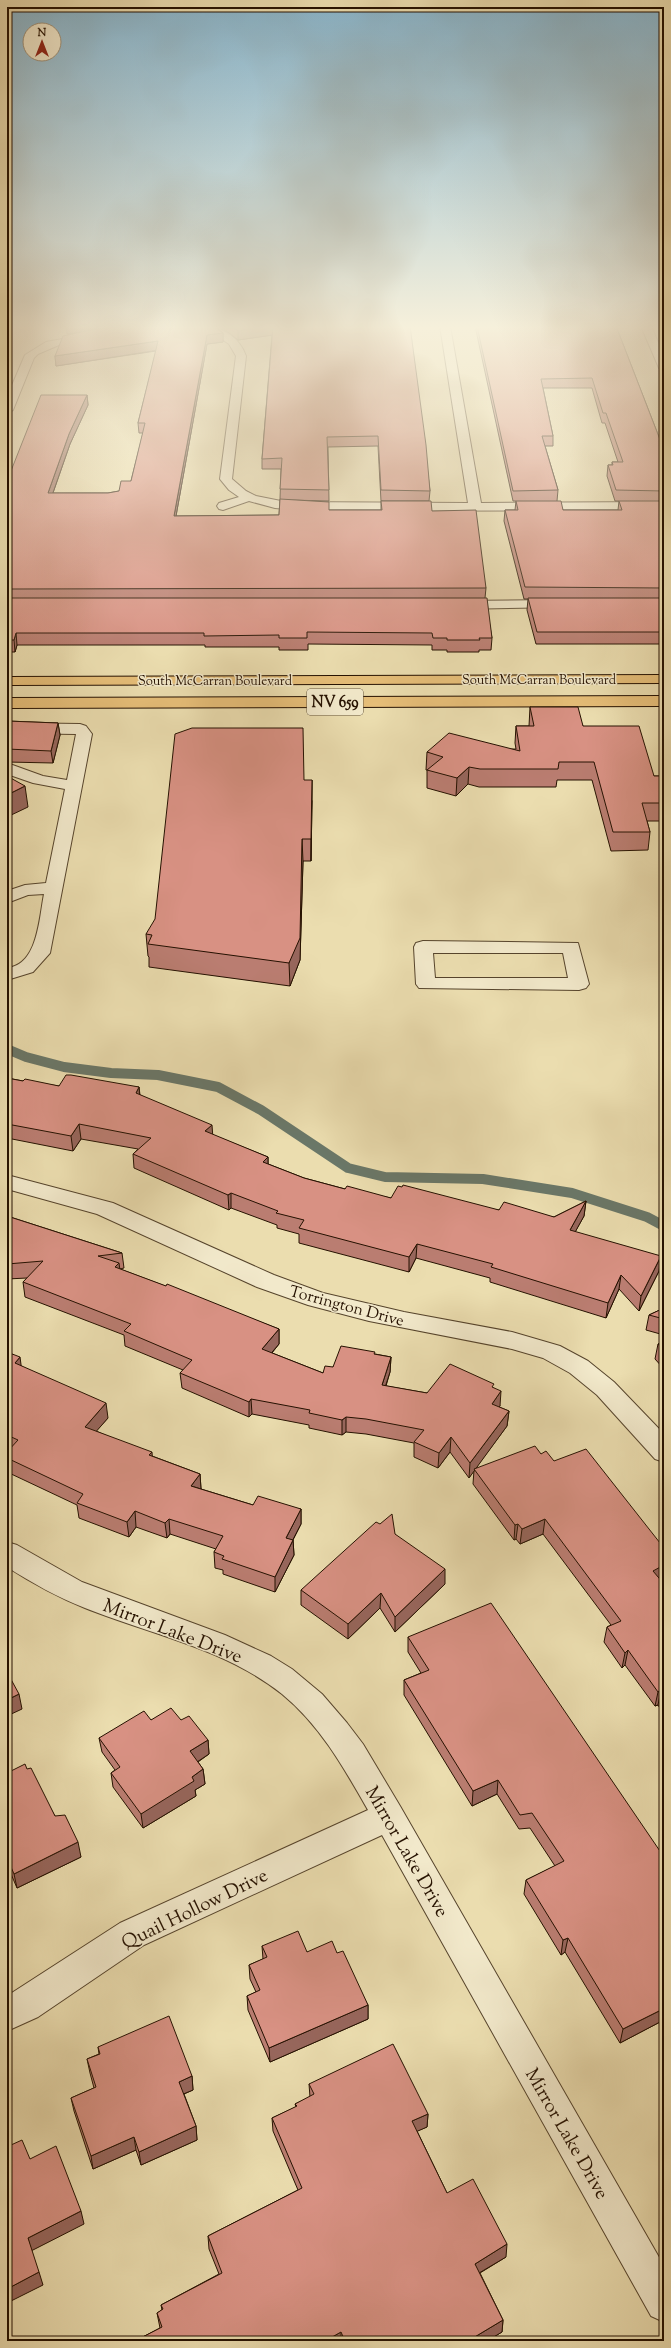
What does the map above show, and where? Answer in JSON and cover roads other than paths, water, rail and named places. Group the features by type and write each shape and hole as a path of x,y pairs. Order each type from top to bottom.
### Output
{"main road":[{"path":"364,702 392,690 568,688 630,679"},
{"name":"South McCarran Boulevard","path":"7,681 664,679"},
{"name":"South McCarran Boulevard","path":"7,703 664,701"}],"street":[{"path":"231,436 226,479 230,486 250,498 267,502 308,507 664,506"},
{"path":"463,436 475,507"},
{"path":"223,506 250,498"},
{"path":"441,605 568,604"},
{"path":"7,728 80,729 84,734 52,888 41,953 32,965 20,974 7,974"},
{"path":"7,768 39,780 73,786"},
{"path":"7,898 25,890 52,888"},
{"path":"423,947 571,947 579,984 426,984 423,947"},
{"name":"Torrington Drive","path":"7,1182 57,1193 118,1213 175,1238 244,1273 314,1299 384,1317 521,1342 562,1357 595,1378 619,1400 664,1452"},
{"name":"Mirror Lake Drive","path":"7,1553 31,1569 93,1600 239,1653 283,1679 323,1715 352,1753 664,2303"},
{"name":"Quail Hollow Drive","path":"7,2014 26,2005 132,1934 388,1816"}],"waterway":[{"path":"7,1049 26,1057 64,1067 111,1073 158,1075 218,1087 261,1110 348,1168 385,1177 483,1179 572,1193 647,1217 664,1226"}]}
